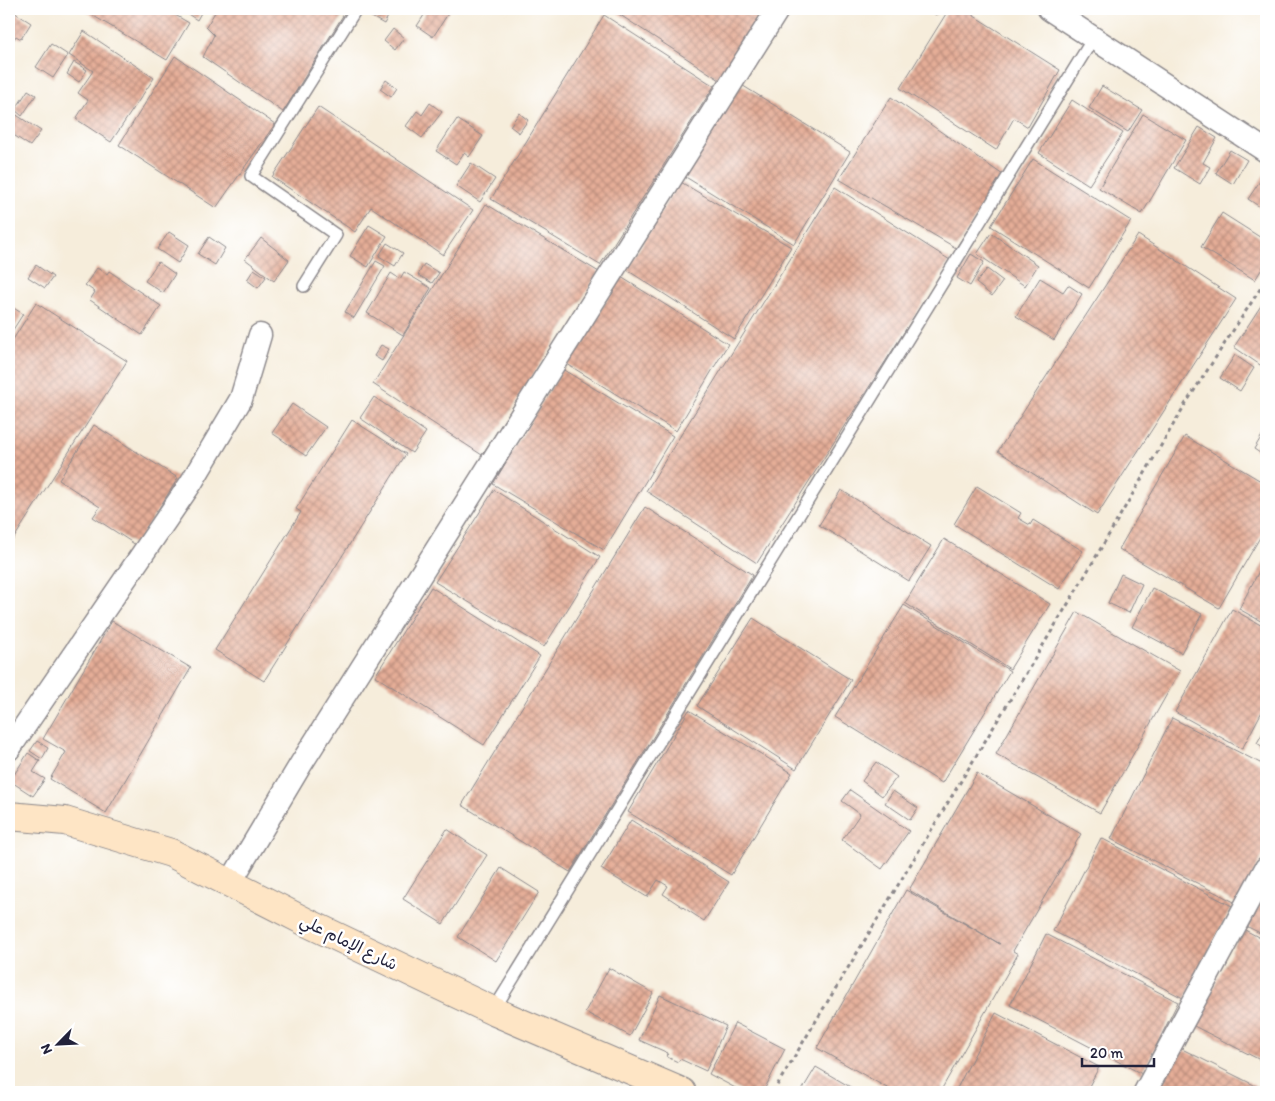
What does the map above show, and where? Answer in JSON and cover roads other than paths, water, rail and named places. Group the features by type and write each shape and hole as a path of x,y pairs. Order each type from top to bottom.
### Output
{"street":[{"path":"230,883 301,764 778,9"},
{"path":"1049,9 1266,151"},
{"path":"9,749 191,483 241,398 260,335"},
{"name":"شارع الإمام علي","path":"9,816 65,820 171,854 308,923 493,1011 682,1092"},
{"path":"1145,1092 1266,868"}],"lane":[{"path":"304,286 336,235 251,176 356,9"},
{"path":"493,1011 1094,37"}]}
